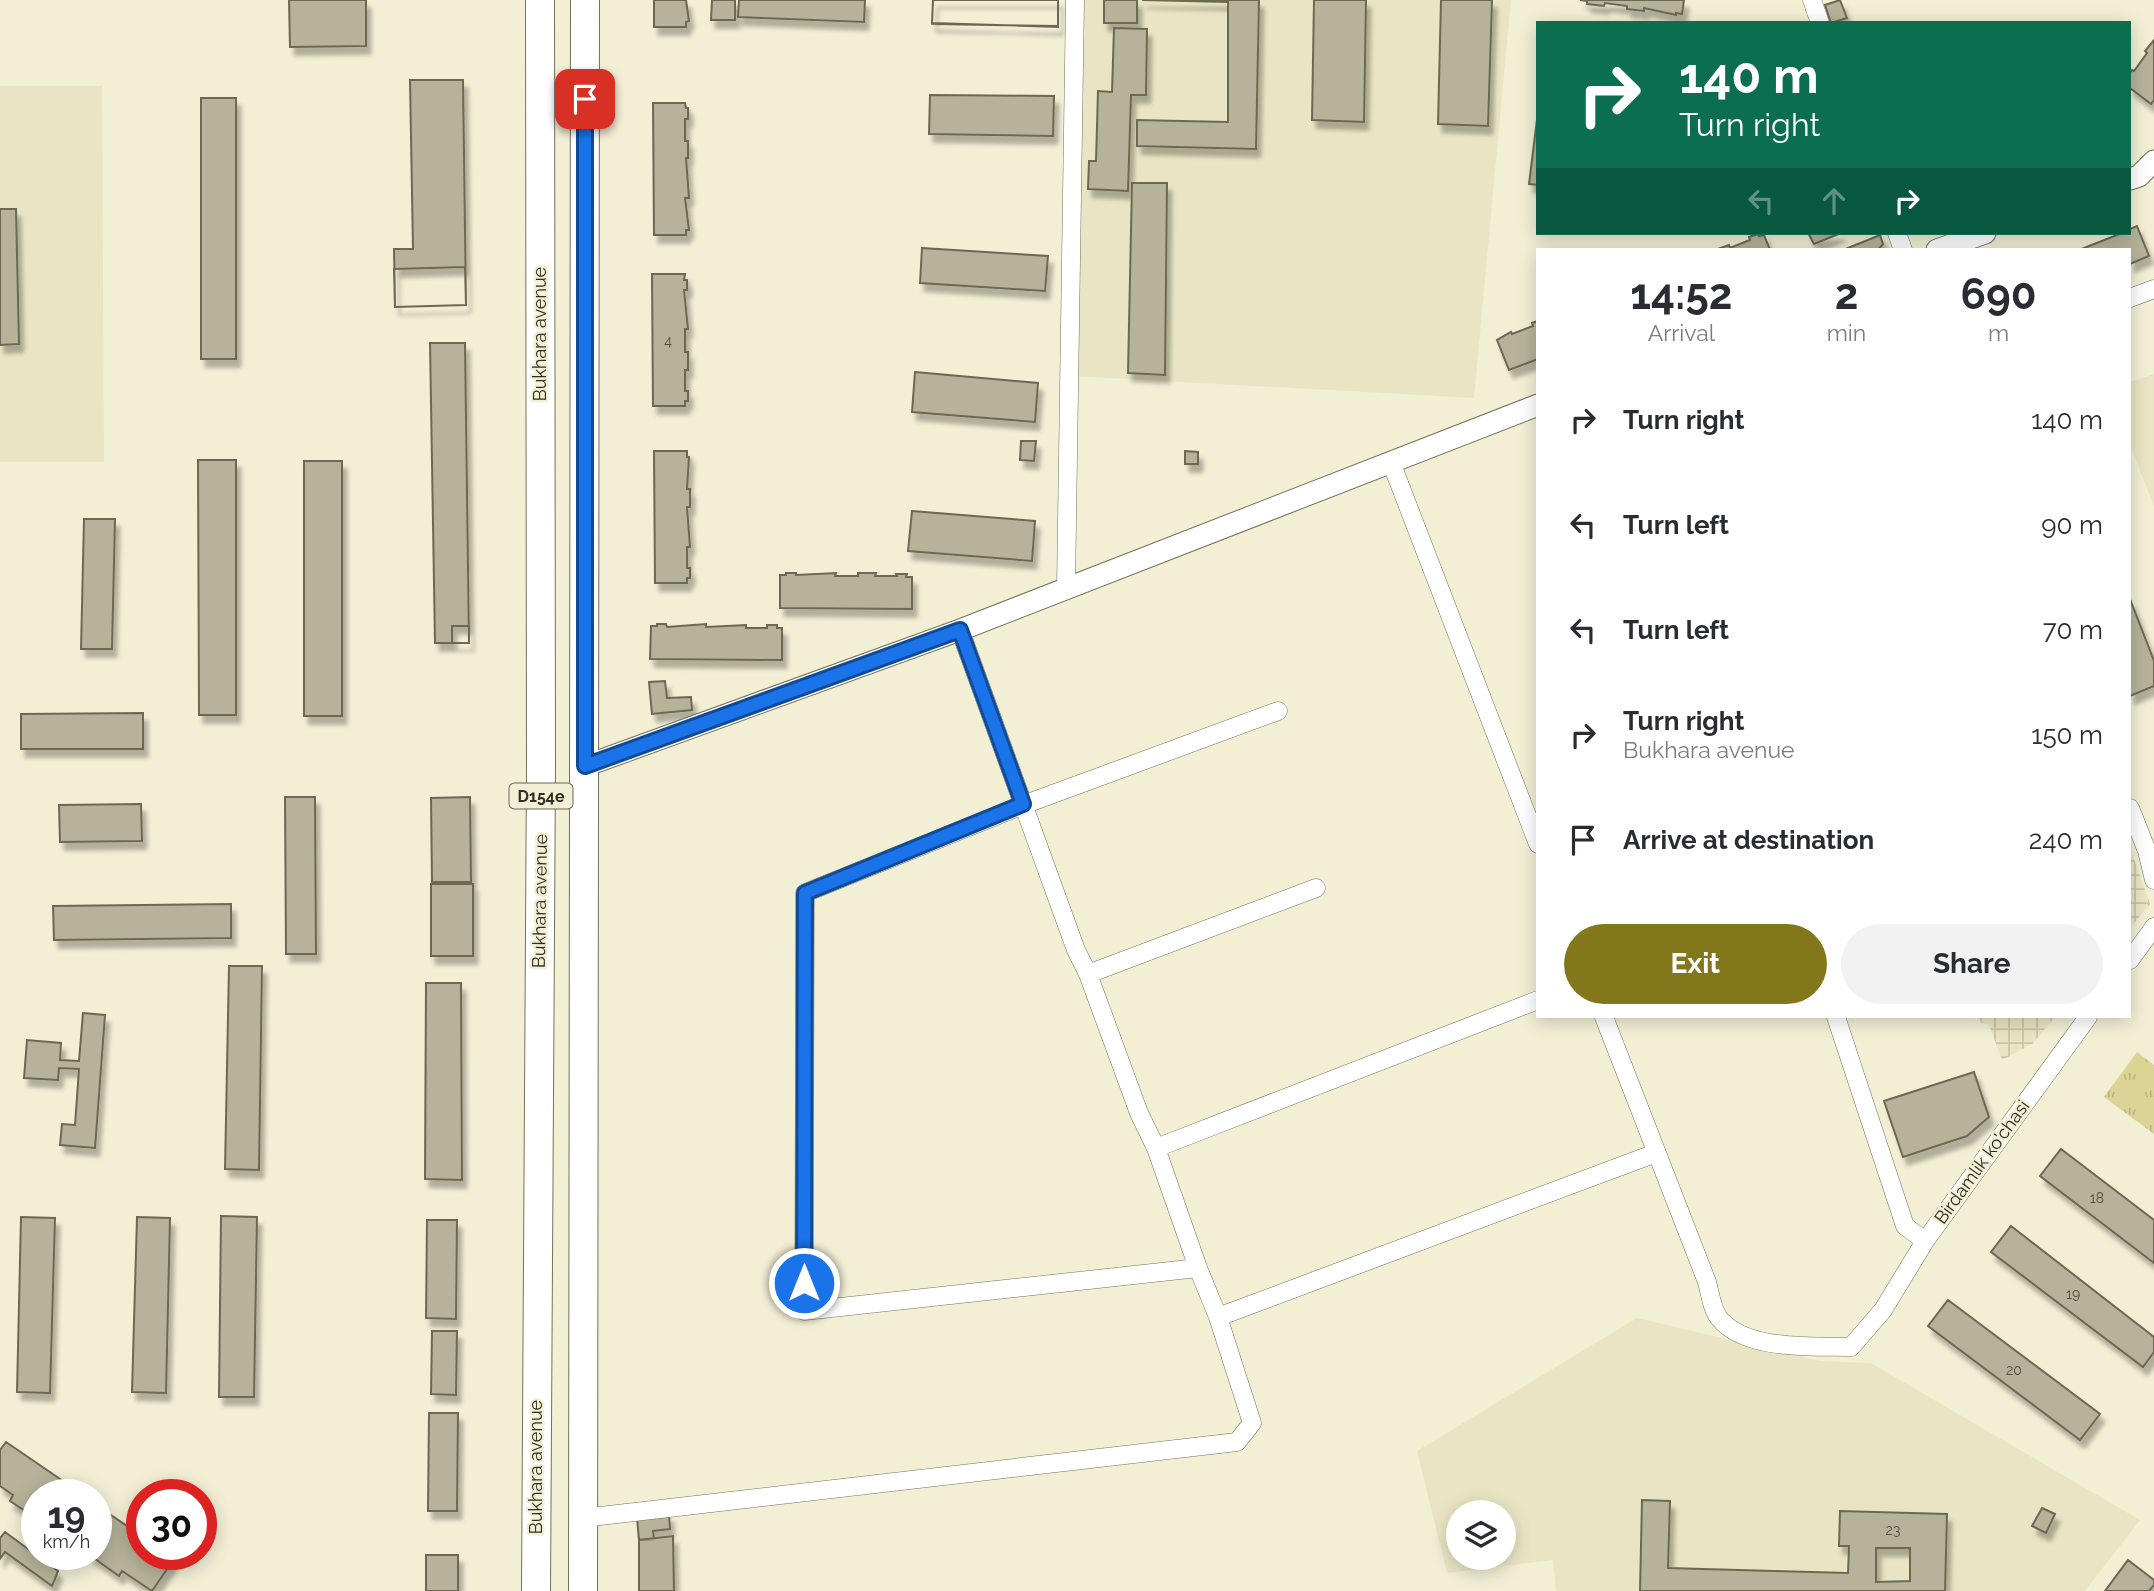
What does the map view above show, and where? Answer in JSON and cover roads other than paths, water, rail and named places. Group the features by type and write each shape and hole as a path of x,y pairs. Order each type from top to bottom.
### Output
{"main road":[{"name":"Bukhara avenue","path":"536,1591 541,766 540,0"},
{"name":"D154e","path":"583,1591 585,0"}],"street":[{"path":"1066,587 1075,0"},
{"path":"1812,0 1819,21"},
{"path":"2131,179 2139,176 2154,161"},
{"path":"1943,248 1979,235"},
{"path":"2131,298 2154,289"},
{"path":"585,766 960,630 1536,406"},
{"path":"1391,461 1536,839"},
{"path":"583,1518 1237,1442 1252,1423 1218,1317 1156,1148 1139,1113 1076,950 960,630"},
{"path":"1198,1268 804,1311 805,893 1023,804 1278,710"},
{"path":"2131,810 2147,850 2154,880"},
{"path":"1087,974 1316,888"},
{"path":"2131,959 2154,927"},
{"path":"1156,1148 1536,1001"},
{"path":"1218,1317 1656,1153 1604,1018"},
{"path":"1836,1018 1905,1226 1925,1241"},
{"name":"Birdamlik ko'chasi","path":"1656,1153 1707,1282 1717,1316 1732,1331 1752,1340 1851,1347 1883,1310 1925,1241 2087,1018"}]}
